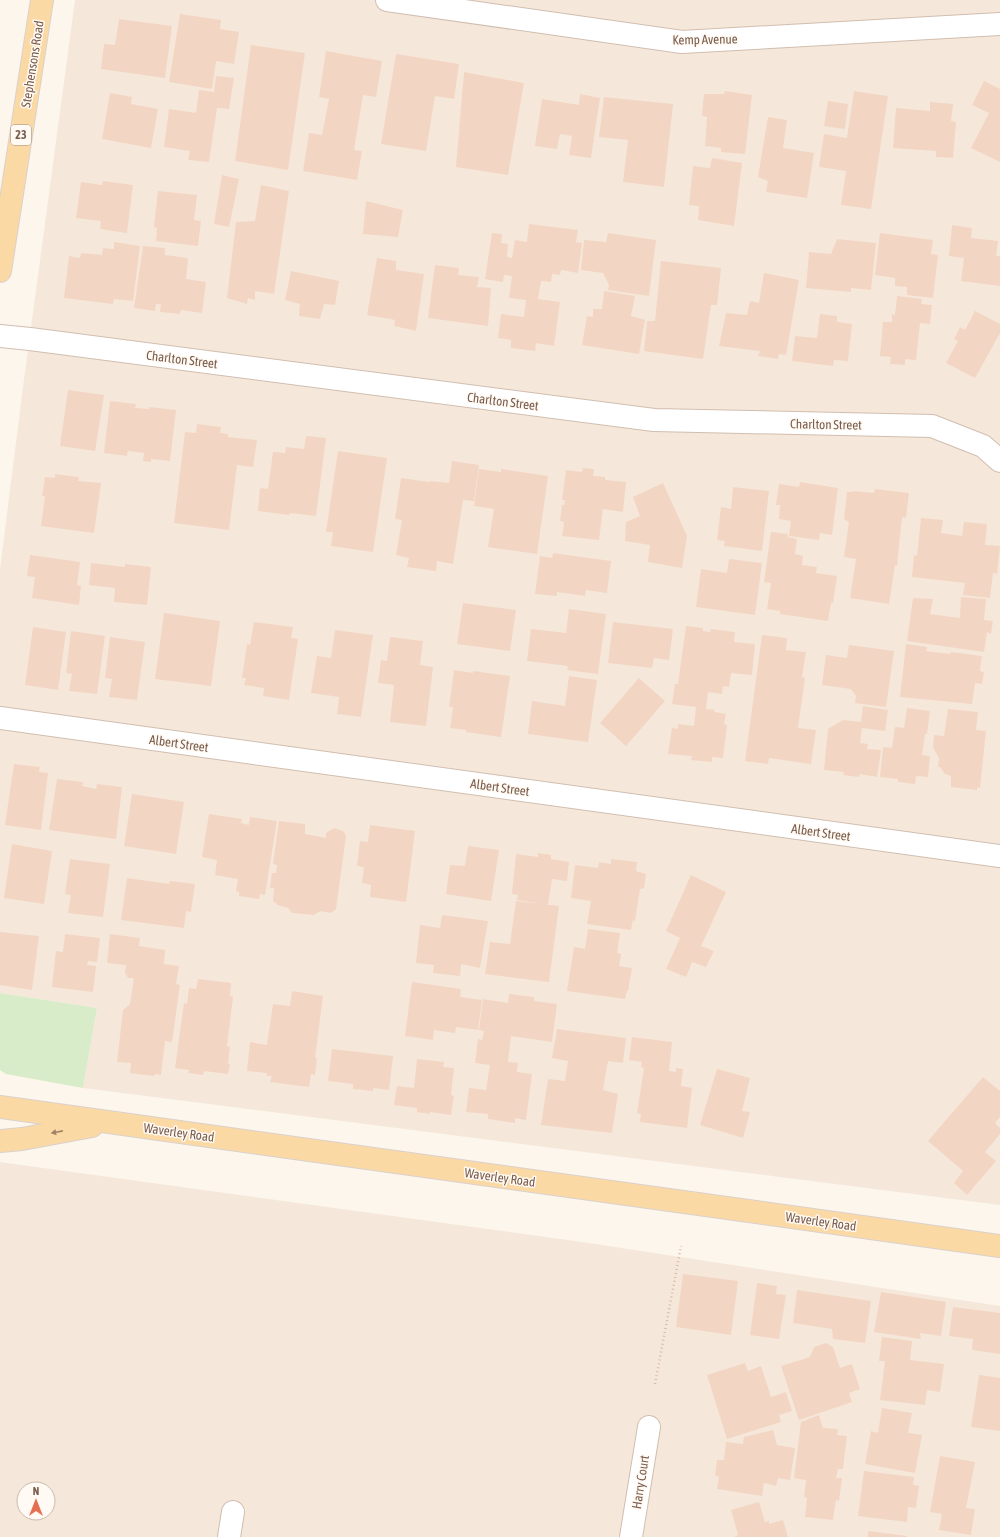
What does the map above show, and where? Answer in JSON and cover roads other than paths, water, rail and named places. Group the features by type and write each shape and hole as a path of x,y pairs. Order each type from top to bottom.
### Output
{"main road":[{"name":"Stephensons Road","path":"0,271 42,0"},
{"name":"Waverley Road","path":"5,1105 109,1122 1000,1246"},
{"path":"0,1141 22,1139 109,1122"}],"street":[{"name":"Kemp Avenue","path":"388,0 502,8 682,42 1000,24"},
{"name":"Charlton Street","path":"0,336 654,420 932,426 983,446 1000,461"},
{"name":"Albert Street","path":"0,718 1000,856"},
{"name":"Harry Court","path":"631,1537 649,1427"},
{"path":"229,1537 233,1512"}]}
